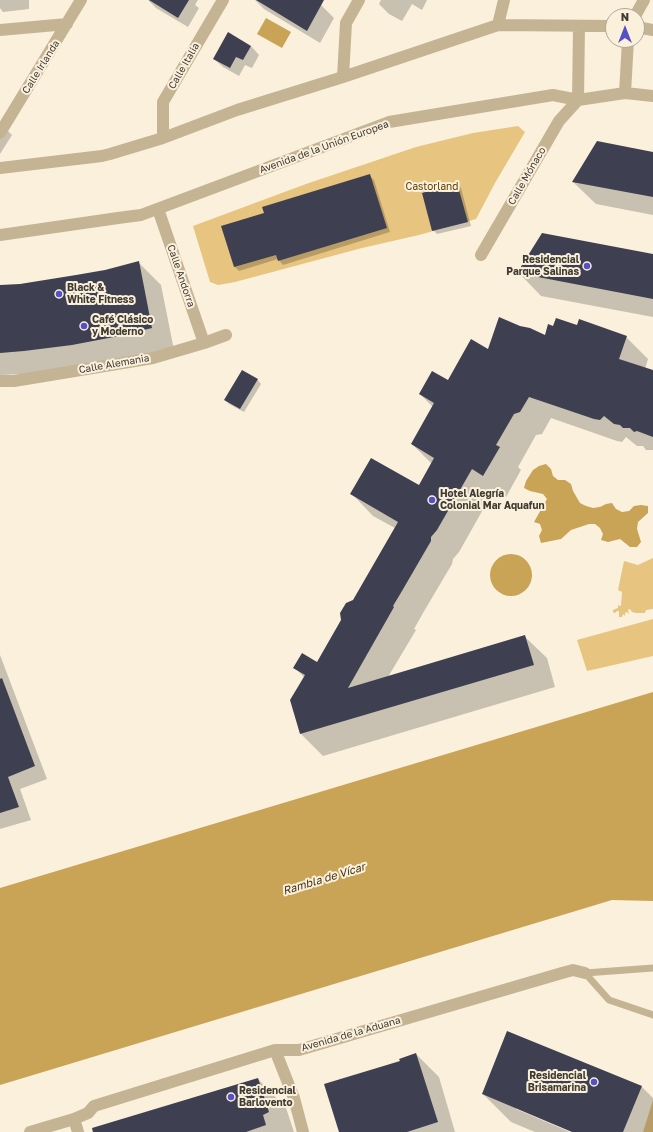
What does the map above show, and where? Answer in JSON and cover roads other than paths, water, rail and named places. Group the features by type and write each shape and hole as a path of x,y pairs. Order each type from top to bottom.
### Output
{"street":[{"name":"Calle Irlanda","path":"0,133 81,0"},
{"name":"Calle Italia","path":"163,138 163,102 223,0"},
{"path":"342,77 346,23 359,0"},
{"path":"498,25 504,0"},
{"path":"0,30 67,24"},
{"path":"0,168 102,156 163,138 237,110 498,25 605,26"},
{"path":"578,100 579,26"},
{"path":"625,93 628,48"},
{"name":"Avenida de la Unión Europea","path":"0,235 141,215 389,122 553,95 578,100 625,93 653,96"},
{"name":"Calle Mónaco","path":"481,255 559,121 578,100"},
{"name":"Calle Andorra","path":"158,209 204,343"},
{"name":"Calle Alemania","path":"0,381 14,381 153,358 226,335"},
{"name":"Avenida de la Aduana","path":"30,1132 74,1119 88,1113 94,1106 275,1050 299,1050 573,970 584,973"},
{"path":"275,1050 294,1098 302,1132"},
{"path":"74,1119 78,1132"}],"lane":[{"path":"584,973 653,968"},
{"path":"584,973 609,1000 653,1015"}],"water":[{"path":"266,18 291,32 282,48 257,34"},
{"path":"546,464 551,469 553,476 558,480 565,480 571,484 580,503 586,506 593,508 612,503 616,509 622,512 629,511 634,506 648,506 648,513 638,522 637,529 641,542 637,547 630,547 620,539 608,542 601,540 603,534 600,528 595,524 589,524 571,530 561,539 541,543 539,536 542,530 540,524 534,522 547,499 543,494 524,488 526,481 533,470"},
{"path":"507,554 515,554 523,557 529,563 532,575 529,587 523,593 515,596 507,596 499,593 493,587 490,579 490,571 493,563 499,557"},
{"name":"Rambla de Vícar","path":"653,692 653,901 612,900 0,1085 0,888"}],"place":[{"name":"Residencial Parque Salinas","path":"587,266"},
{"name":"Black & White Fitness","path":"59,294"},
{"name":"Café Clásico y Moderno","path":"84,326"},
{"name":"Hotel Alegría Colonial Mar Aquafun","path":"432,500"},
{"name":"Residencial Brisamarina","path":"594,1082"},
{"name":"Residencial Barlovento","path":"231,1097"}],"park label":[{"name":"Castorland","path":"432,187"}]}
